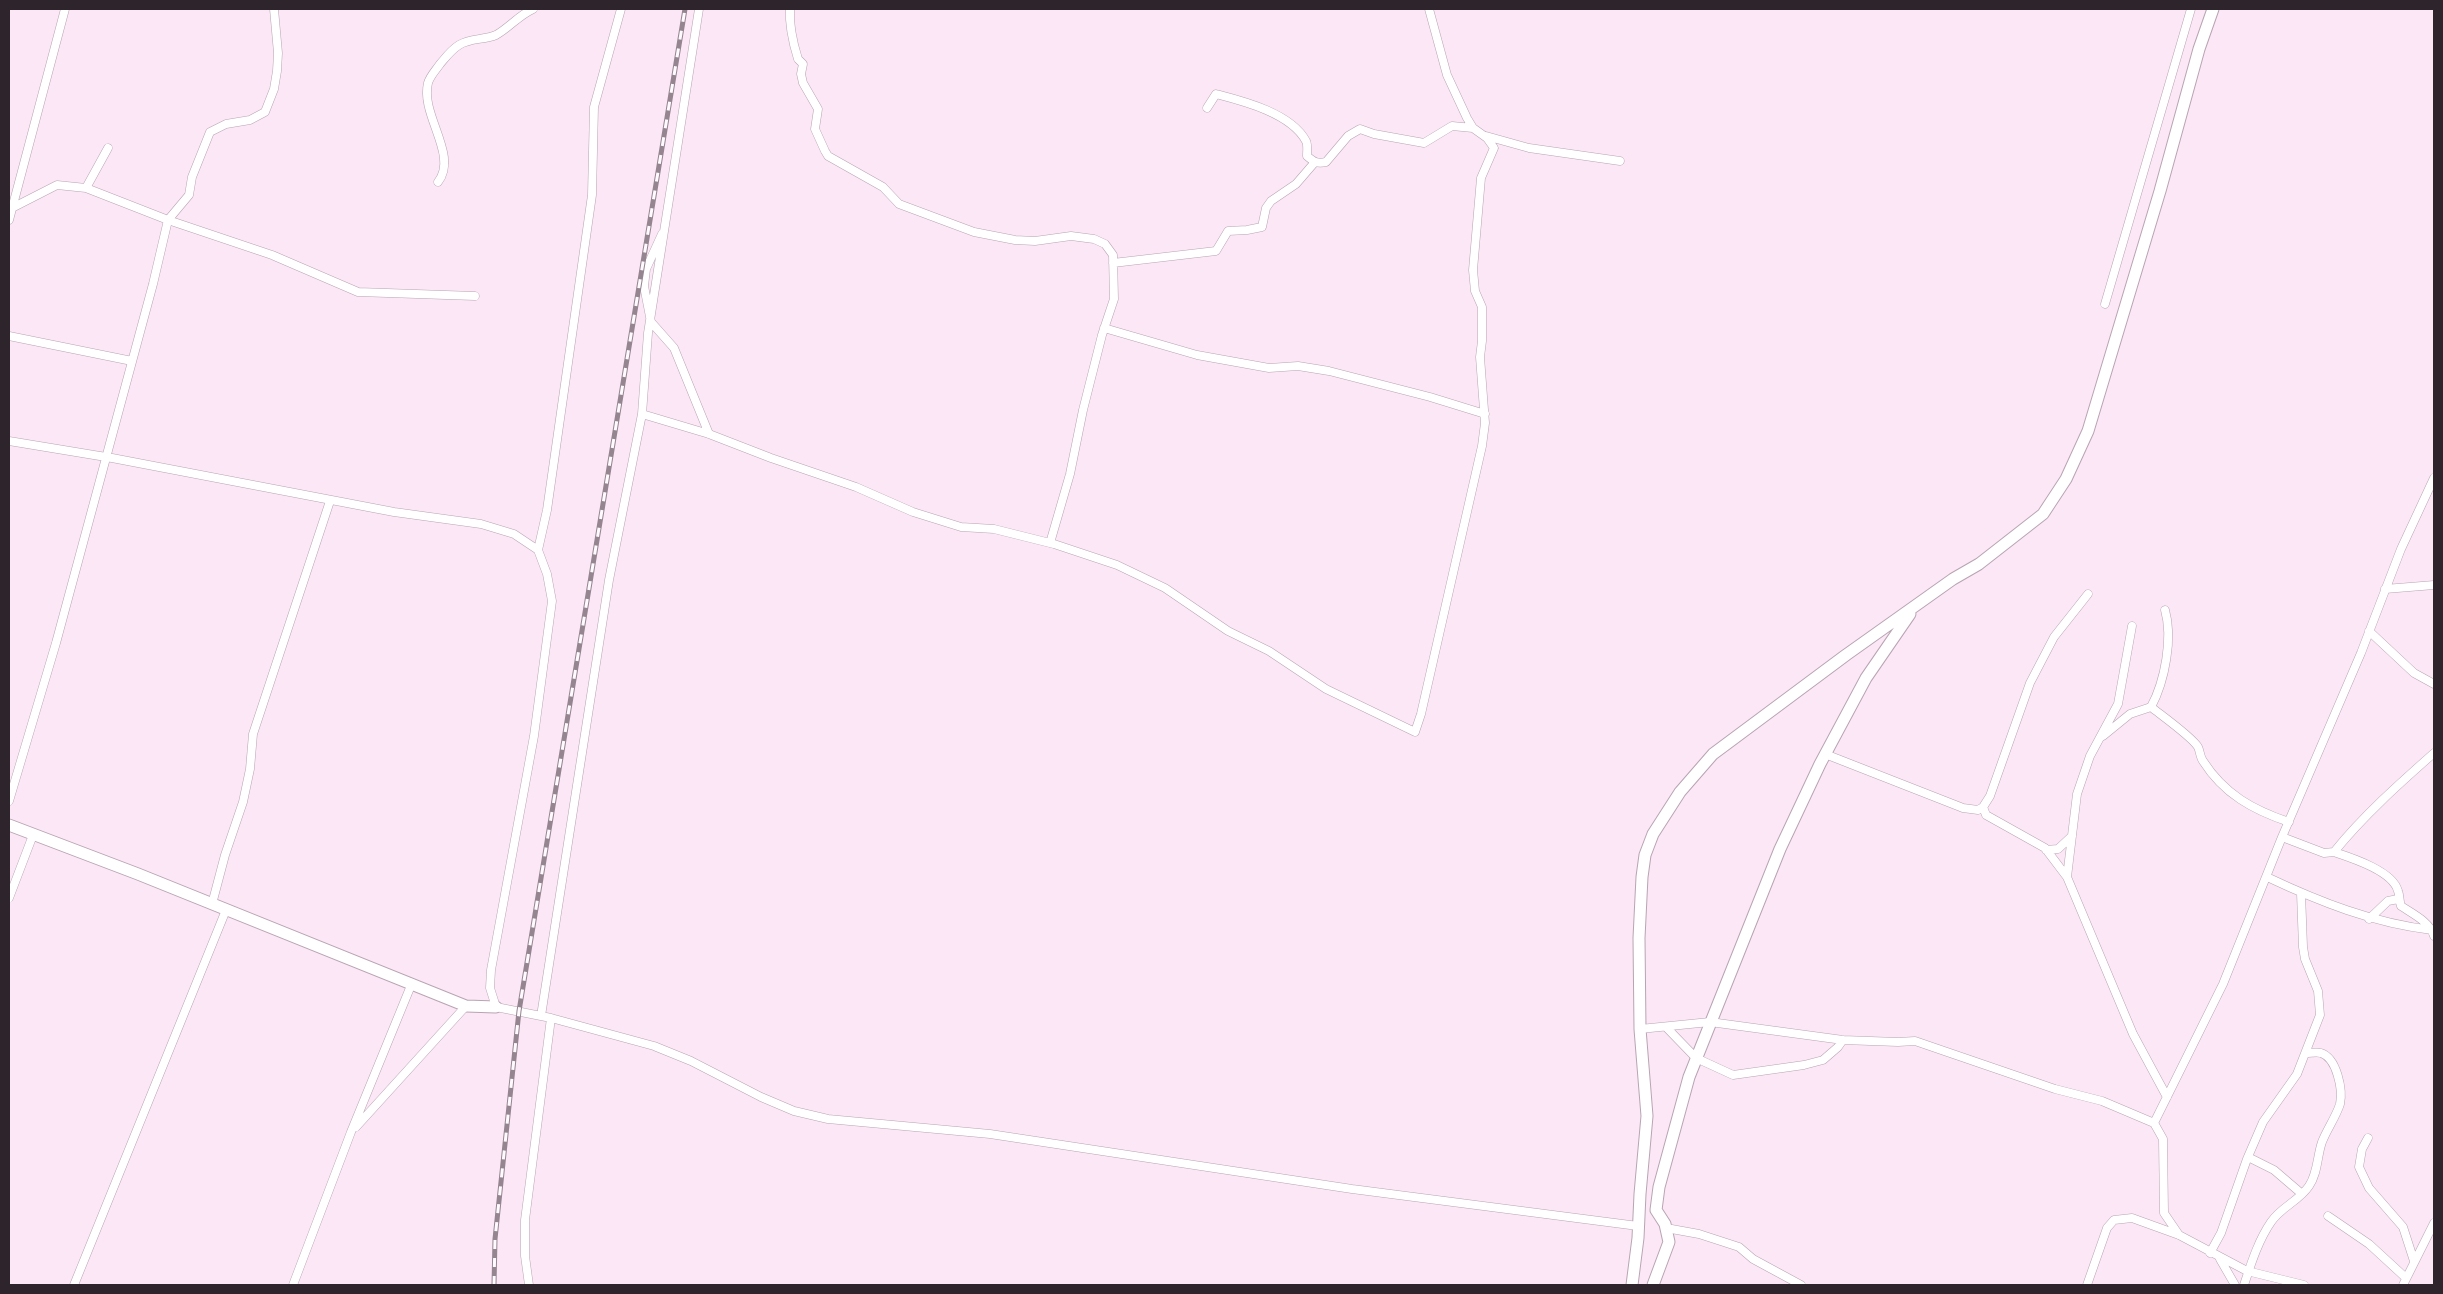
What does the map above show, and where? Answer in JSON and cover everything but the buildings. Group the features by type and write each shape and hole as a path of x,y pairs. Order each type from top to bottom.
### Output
{"street":[{"path":"9,220 65,9"},
{"path":"9,801 56,643 168,220 189,195 192,177 210,132 226,124 250,120 265,112 274,89 277,71 278,52 274,9"},
{"path":"438,182 442,176 445,164 429,107 427,91 432,75 448,54 460,44 497,34 522,14 533,9"},
{"path":"496,1007 490,988 491,970 534,736 552,601 547,574 538,550 547,510 587,238 592,195 594,107 621,9"},
{"path":"540,1016 609,580 642,414 651,322 699,9"},
{"path":"790,9 789,28 798,60 803,64 801,74 803,83 818,108 816,129 818,141 828,156 883,187 903,206 974,232 1015,240 1071,236 1094,239 1105,244 1113,255 1114,299 1104,328 1083,410 1070,474 1050,543"},
{"path":"642,414 709,434 771,458 856,487 913,512 961,527 994,529 1050,543 1118,565 1165,588 1228,631 1269,651 1326,689 1415,732 1421,714 1478,464 1485,423 1480,357 1482,307 1475,291 1473,270 1481,178 1494,148 1492,142 1473,128 1447,75 1429,9"},
{"path":"2105,304 2191,9"},
{"path":"1632,1285 1638,1238 1647,1116 1640,1029 1642,876 1645,855 1653,834 1680,792 1713,754 1771,709 2022,532 2043,514 2066,479 2088,431 2160,191 2196,58 2213,9"},
{"path":"1207,108 1216,94 1254,104 1293,126 1306,142 1307,156 1315,162 1326,162 1348,136 1360,129 1374,134 1424,143 1452,126 1473,128"},
{"path":"1482,135 1529,148 1620,161"},
{"path":"86,188 108,148"},
{"path":"1113,263 1216,251 1228,231 1262,227 1266,208 1271,202 1296,184 1315,162"},
{"path":"12,208 57,185 86,188 168,220 272,255 358,292 475,296"},
{"path":"666,226 646,269 644,286 651,322 674,348 709,434"},
{"path":"1104,328 1197,355 1268,368 1298,366 1329,371 1430,397 1484,414"},
{"path":"9,336 132,361"},
{"path":"9,441 106,457 330,501 481,524 514,534 538,550"},
{"path":"2154,1123 2223,984 2414,519 2434,478"},
{"path":"212,904 224,855 243,802 250,769 253,734 330,501"},
{"path":"2385,589 2434,586"},
{"path":"1825,754 1964,808 1978,810 1984,807 1990,796 2030,683 2054,637 2088,594"},
{"path":"1652,1285 1669,1242 1666,1228 1656,1210 1659,1188 1689,1077 1696,1058 1780,849 1825,754 1866,678 1914,608"},
{"path":"2100,738 2130,714 2151,707 2158,694 2165,666 2167,618 2165,610"},
{"path":"2067,877 2077,794 2090,756 2118,704 2132,626"},
{"path":"2369,631 2414,673 2434,684"},
{"path":"2151,707 2198,746 2202,759 2209,770 2245,804 2258,812 2289,822"},
{"path":"2334,852 2357,823 2376,808 2434,753"},
{"path":"1984,807 1986,815 2033,839 2046,850 2067,877 2133,1034 2168,1097"},
{"path":"9,825 466,1006 496,1007 551,1018 654,1046 691,1061 761,1097 794,1111 828,1119 990,1134 1352,1189 1638,1226"},
{"path":"9,898 33,835"},
{"path":"2046,850 2058,848 2072,836"},
{"path":"2282,837 2324,853 2334,852 2368,865 2387,876 2398,890 2398,899 2401,906 2433,933"},
{"path":"2267,877 2301,893 2369,919 2433,933"},
{"path":"2214,1255 2248,1157 2263,1122 2297,1074 2320,1014 2318,991 2305,959 2301,893"},
{"path":"2369,919 2388,901 2398,899"},
{"path":"74,1285 226,910"},
{"path":"293,1285 351,1132 412,983"},
{"path":"351,1132 466,1006"},
{"path":"529,1285 524,1256 525,1220 551,1018"},
{"path":"1640,1029 1710,1022 1843,1040 1915,1041 2056,1089 2102,1101 2154,1123 2163,1139 2164,1213 2179,1235"},
{"path":"1666,1027 1696,1058 1733,1075 1804,1065 1823,1060 1843,1040"},
{"path":"2244,1285 2247,1271 2271,1222 2285,1207 2302,1194 2310,1184 2322,1143 2340,1104 2338,1077 2332,1062 2322,1053 2306,1053"},
{"path":"2368,1138 2362,1149 2358,1167 2369,1188 2403,1227 2414,1261"},
{"path":"2248,1157 2274,1170 2302,1194"},
{"path":"2328,1216 2369,1244 2404,1282 2434,1223"},
{"path":"2088,1285 2107,1228 2114,1220 2132,1218 2179,1235 2247,1271 2304,1285"},
{"path":"1666,1228 1699,1234 1739,1247 1754,1259 1801,1285"},
{"path":"2214,1255 2236,1285"}],"railway":[{"path":"494,1285 495,1239 519,1011 685,9"}]}
